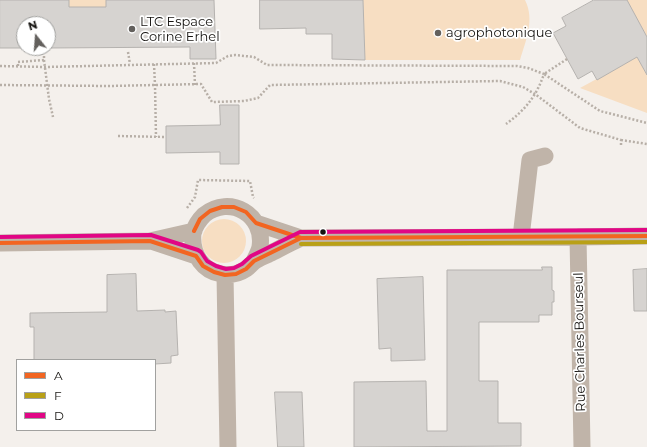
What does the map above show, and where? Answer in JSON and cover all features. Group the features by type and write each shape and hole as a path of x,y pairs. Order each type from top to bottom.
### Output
{"street":[{"path":"521,237 530,160 545,156"},
{"path":"222,207 234,207 246,212 256,223 261,235 260,249 254,261 246,269 236,274 225,275 214,272 203,266 196,256 192,244 194,231 200,220 210,211 222,207"},
{"path":"256,223 301,238 647,236"},
{"path":"0,243 150,241 194,231"},
{"name":"Rue Charles Bourseul","path":"578,237 582,447"},
{"path":"254,261 301,238"},
{"path":"150,241 196,256"},
{"path":"225,275 228,447"}],"path":[{"path":"128,52 130,64"},
{"path":"0,66 45,67 216,63 228,56 235,55 254,57 268,65 517,66 528,68 544,74 600,111 647,123"},
{"path":"44,56 47,86 53,117"},
{"path":"506,124 515,118 526,107 540,86 544,74 567,59"},
{"path":"18,66 18,62 44,60"},
{"path":"194,63 195,85"},
{"path":"154,64 156,136"},
{"path":"0,86 201,84 212,102 258,98 270,85 500,81 523,87 535,94 580,128 621,140 647,144"},
{"path":"118,136 166,137"},
{"path":"621,140 621,146"},
{"path":"186,210 195,197 198,180 250,181 253,197 257,201"}],"shaded area":[{"path":"69,0 106,0 106,7 69,7"},
{"path":"363,0 525,0 529,15 527,38 520,60 365,60"},
{"path":"626,0 647,0 647,37"},
{"path":"631,46 647,75 647,113 580,88 626,63 620,52"},
{"path":"224,219 236,223 242,229 246,241 242,253 236,259 224,263 212,259 206,253 202,241 206,229 212,223"}],"building":[{"name":"LTC Espace Corine Erhel","path":"0,0 69,0 69,7 106,7 106,0 214,0 216,59 190,59 190,47 56,48 56,16 16,16 16,48 0,48"},
{"path":"260,0 363,0 365,60 332,59 332,34 306,34 306,28 260,29"},
{"path":"594,0 627,0 647,37 647,75 637,57 597,80 592,71 578,79 553,33 566,26 562,18"},
{"path":"220,105 239,105 239,164 220,164 220,152 166,153 166,126 220,125"},
{"path":"542,267 552,267 552,290 554,291 554,302 552,302 552,315 539,315 539,322 479,322 479,381 498,381 498,423 521,423 521,446 354,447 354,382 426,381 427,431 447,431 447,270 542,270"},
{"path":"647,269 647,311 634,311 633,270"},
{"path":"136,274 137,311 176,311 178,355 171,356 171,363 156,364 156,359 34,359 34,327 30,327 30,313 107,312 107,275"},
{"path":"423,277 425,360 391,361 391,348 379,349 377,279"},
{"path":"275,392 302,392 304,447 278,447"}],"transit line":[{"name":"A","path":"194,231 200,219 210,211 222,207 234,207 246,212 256,223 301,238 323,238"},
{"name":"D","path":"0,237 151,235 198,250 207,261 226,269 234,268 242,264 251,256 300,232 647,230"},
{"name":"A","path":"0,243 150,241 196,256 203,266 214,272 225,275 236,274 246,269 254,261 301,238 647,236"},
{"name":"F","path":"301,244 647,242"}],"place":[{"name":"LTC Espace Corine Erhel","path":"132,29"},
{"name":"agrophotonique","path":"438,33"}]}
